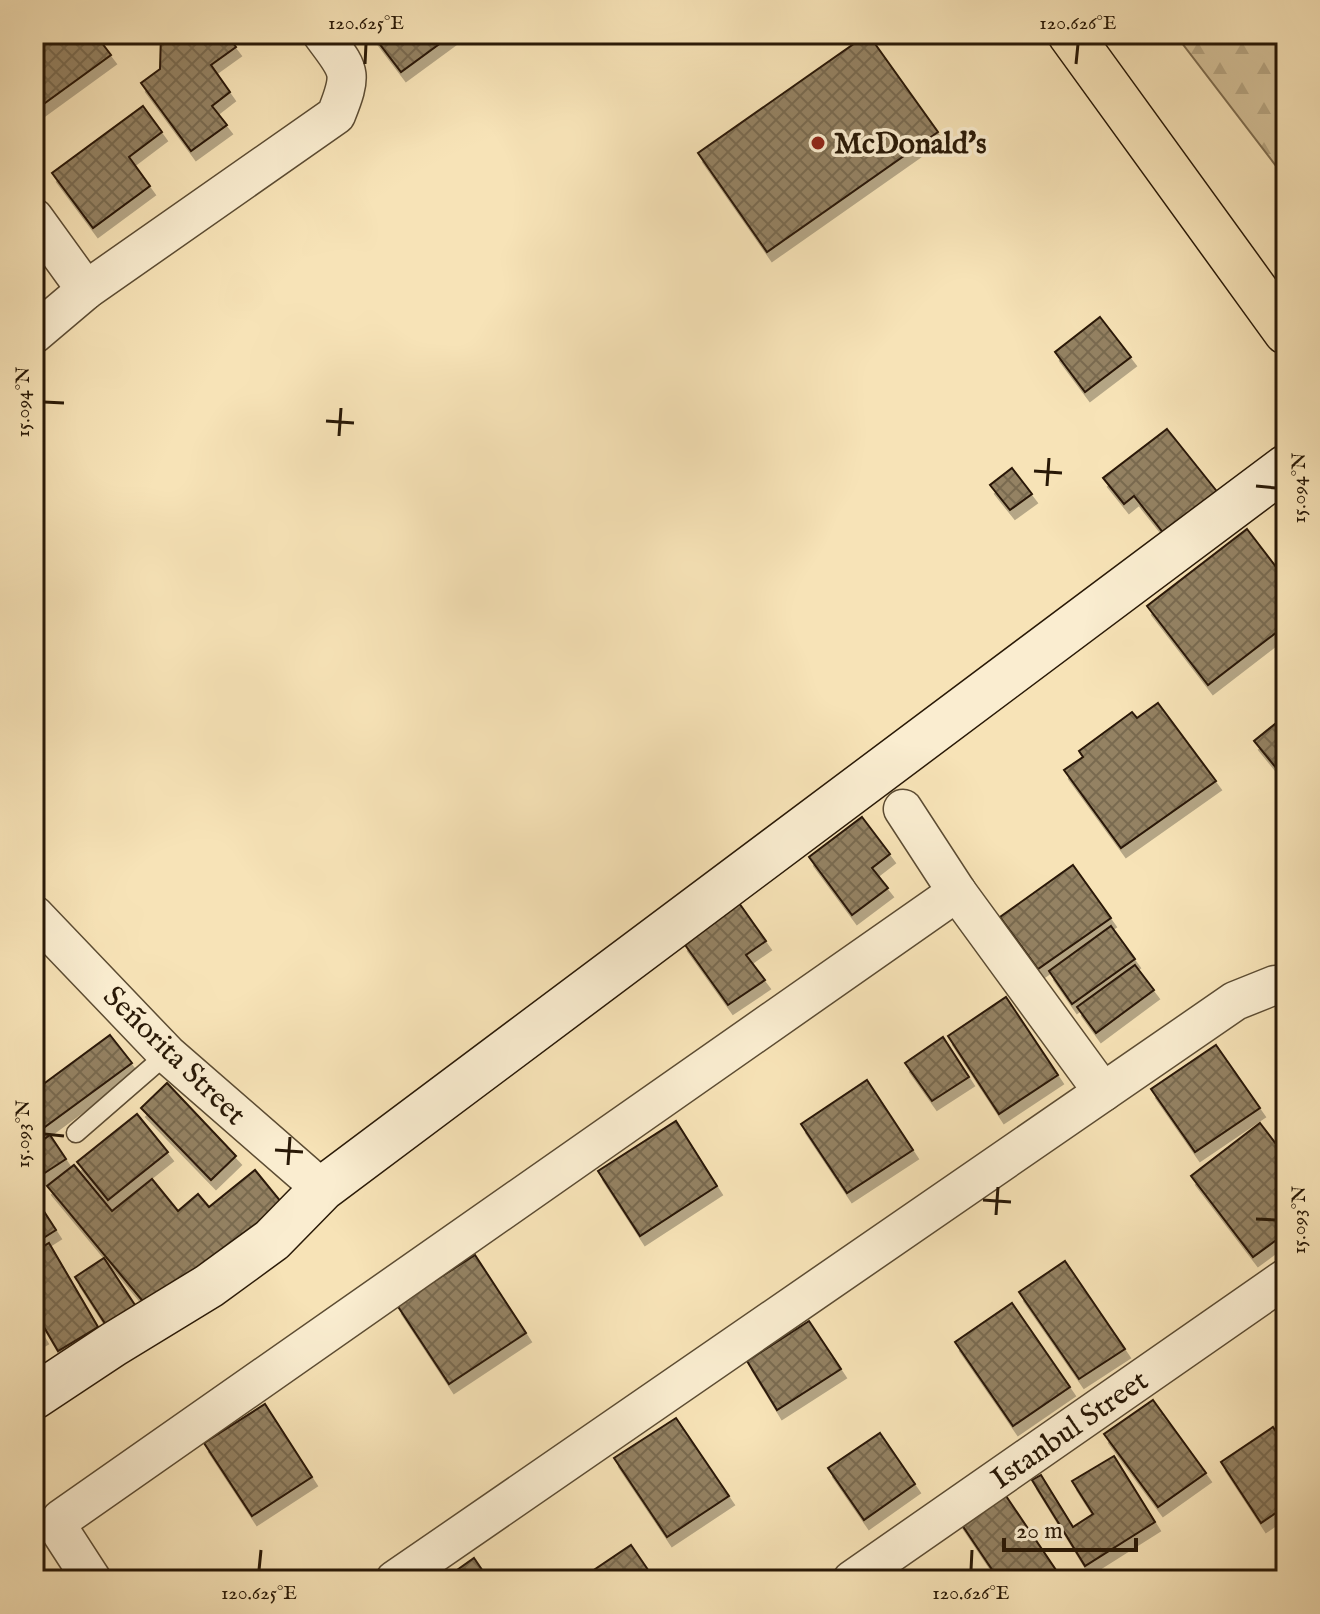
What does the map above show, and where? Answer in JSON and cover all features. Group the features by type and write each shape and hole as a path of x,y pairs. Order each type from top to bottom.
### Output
{"highway":[{"path":"1070,34 1286,332"}],"street":[{"path":"34,334 86,290 336,115 347,87 346,67 322,34"},
{"path":"34,218 86,290"},
{"path":"34,1397 209,1286 272,1240 322,1189 1286,467"},
{"path":"903,809 957,892 1103,1092"},
{"path":"92,1580 57,1526 61,1519 957,892"},
{"name":"Señorita Street","path":"34,915 167,1054 322,1189"},
{"path":"395,1580 1235,1001 1275,985 1286,985"},
{"name":"Istanbul Street","path":"852,1580 1286,1278"}],"lane":[{"path":"76,1133 167,1054"}],"green space":[{"path":"1175,34 1286,34 1286,179"}],"building":[{"path":"34,34 95,34 111,55 34,111"},
{"path":"161,34 226,34 236,47 211,65 230,92 212,106 227,125 191,151 141,83 160,69"},
{"path":"372,34 453,34 401,72"},
{"name":"McDonald's","path":"868,34 938,132 767,252 698,153"},
{"path":"143,106 162,132 129,157 150,186 93,228 52,173"},
{"path":"1100,317 1131,357 1085,392 1055,352"},
{"path":"1167,429 1219,494 1165,535 1134,496 1124,504 1103,478"},
{"path":"1012,468 1032,494 1010,510 990,485"},
{"path":"1247,529 1283,576 1286,573 1286,625 1208,685 1147,606"},
{"path":"1158,703 1216,781 1121,848 1064,770 1083,757 1079,751 1132,712 1137,718"},
{"path":"1286,715 1286,780 1254,741"},
{"path":"862,817 890,854 872,868 888,888 852,915 809,857"},
{"path":"1073,865 1111,918 1038,969 1000,917"},
{"path":"739,903 766,941 746,955 765,980 728,1005 683,942"},
{"path":"1111,926 1135,959 1072,1004 1049,971"},
{"path":"1135,965 1154,990 1096,1033 1077,1007"},
{"path":"1006,997 1058,1075 999,1114 948,1036"},
{"path":"110,1035 132,1063 34,1135 34,1091"},
{"path":"943,1037 969,1077 932,1101 905,1063"},
{"path":"1216,1045 1260,1108 1195,1152 1151,1089"},
{"path":"867,1080 913,1150 847,1193 801,1124"},
{"path":"167,1083 236,1156 211,1180 141,1108"},
{"path":"137,1114 168,1152 108,1200 77,1162"},
{"path":"676,1121 717,1186 640,1236 598,1171"},
{"path":"1260,1123 1286,1157 1286,1233 1253,1257 1191,1176"},
{"path":"50,1135 66,1159 34,1180 34,1146"},
{"path":"74,1165 112,1211 152,1179 178,1211 198,1194 209,1207 255,1170 282,1203 151,1311 47,1186"},
{"path":"34,1196 56,1230 34,1244"},
{"path":"49,1243 98,1327 58,1351 34,1310 34,1252"},
{"path":"475,1255 526,1333 449,1384 397,1305"},
{"path":"104,1258 135,1305 106,1325 75,1277"},
{"path":"1065,1261 1125,1349 1079,1379 1019,1292"},
{"path":"1012,1303 1070,1387 1013,1426 955,1342"},
{"path":"34,1320 43,1335 34,1340"},
{"path":"809,1321 841,1369 777,1410 747,1361"},
{"path":"1153,1400 1206,1473 1158,1507 1104,1434"},
{"path":"265,1404 312,1477 252,1516 204,1443"},
{"path":"676,1418 729,1496 667,1537 614,1458"},
{"path":"1273,1427 1286,1447 1286,1506 1261,1523 1221,1462"},
{"path":"880,1433 915,1484 864,1520 828,1468"},
{"path":"1114,1456 1155,1522 1085,1566 1032,1480 1041,1475 1073,1527 1093,1514 1072,1481"},
{"path":"1002,1490 1058,1573 1047,1580 999,1580 958,1519"},
{"path":"631,1545 655,1580 579,1580"},
{"path":"474,1558 489,1580 443,1580"}],"place":[{"name":"McDonald's","path":"818,143"}]}
